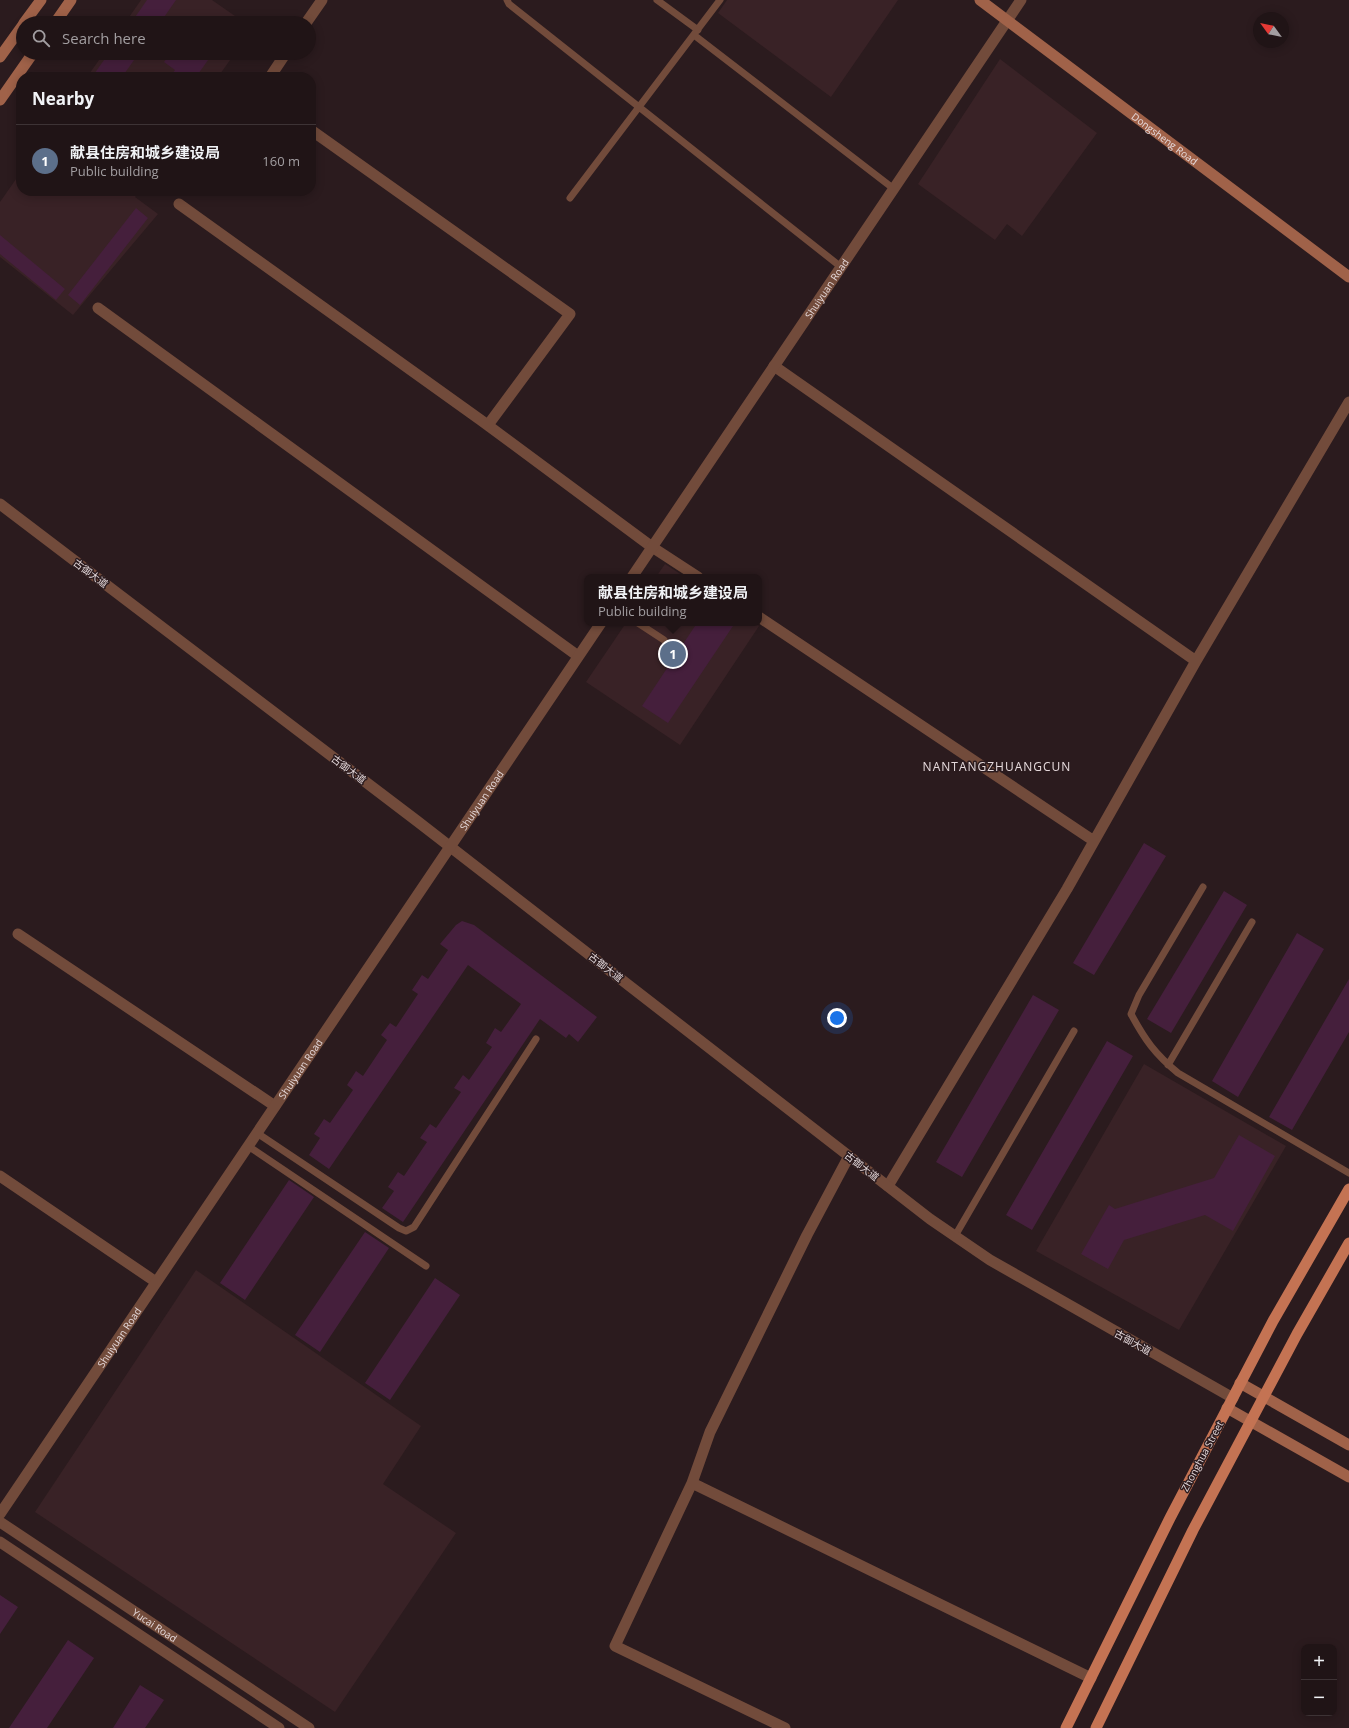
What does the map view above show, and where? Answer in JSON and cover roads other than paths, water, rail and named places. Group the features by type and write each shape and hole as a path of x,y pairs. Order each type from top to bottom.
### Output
{"main road":[{"path":"30,16 41,0"},
{"path":"60,16 71,0"},
{"name":"Dongsheng Road","path":"980,0 1349,278"},
{"path":"0,57 16,35"},
{"path":"20,72 28,60"},
{"path":"0,100 16,77"},
{"name":"Zhonghua Street","path":"1066,1728 1170,1518 1240,1383 1273,1321 1349,1189"},
{"path":"1096,1728 1193,1530 1297,1334 1349,1243"},
{"path":"1240,1383 1349,1445"},
{"path":"1227,1408 1349,1477"}],"street":[{"path":"311,16 322,0"},
{"name":"Shuiyuan Road","path":"634,574 1021,0"},
{"path":"273,72 281,60"},
{"path":"316,134 570,314 488,425"},
{"path":"179,204 488,425 652,546 694,574"},
{"path":"98,308 578,656"},
{"path":"774,366 1196,661"},
{"path":"888,1186 1067,889 1196,661 1349,402"},
{"name":"古御大道","path":"0,504 450,846 849,1156 955,1236 990,1260 1031,1284 1233,1398"},
{"path":"762,619 1094,842"},
{"name":"Shuiyuan Road","path":"0,1514 599,626"},
{"path":"18,934 274,1106"},
{"path":"785,1728 615,1646 692,1483 710,1432 807,1235 849,1156"},
{"path":"0,1176 156,1282"},
{"path":"692,1483 1091,1678"},
{"name":"Yucai Road","path":"0,1522 309,1728"},
{"name":"Yucai Road","path":"0,1542 279,1728"}],"lane":[{"path":"507,0 509,4 841,267"},
{"path":"657,0 696,33 894,189"},
{"path":"570,198 720,0"},
{"path":"643,626 664,640"},
{"path":"1203,887 1139,995 1131,1014 1147,1043 1168,1065 1178,1073 1349,1173"},
{"path":"1168,1065 1252,922"},
{"path":"955,1236 1074,1031"},
{"path":"257,1133 399,1228 406,1231 414,1227 536,1039"},
{"path":"248,1146 426,1266"}],"place":[{"name":"献县住房和城乡建设局","path":"673,654"}],"district":[{"name":"NANTANGZHUANGCUN","path":"997,766"}]}
